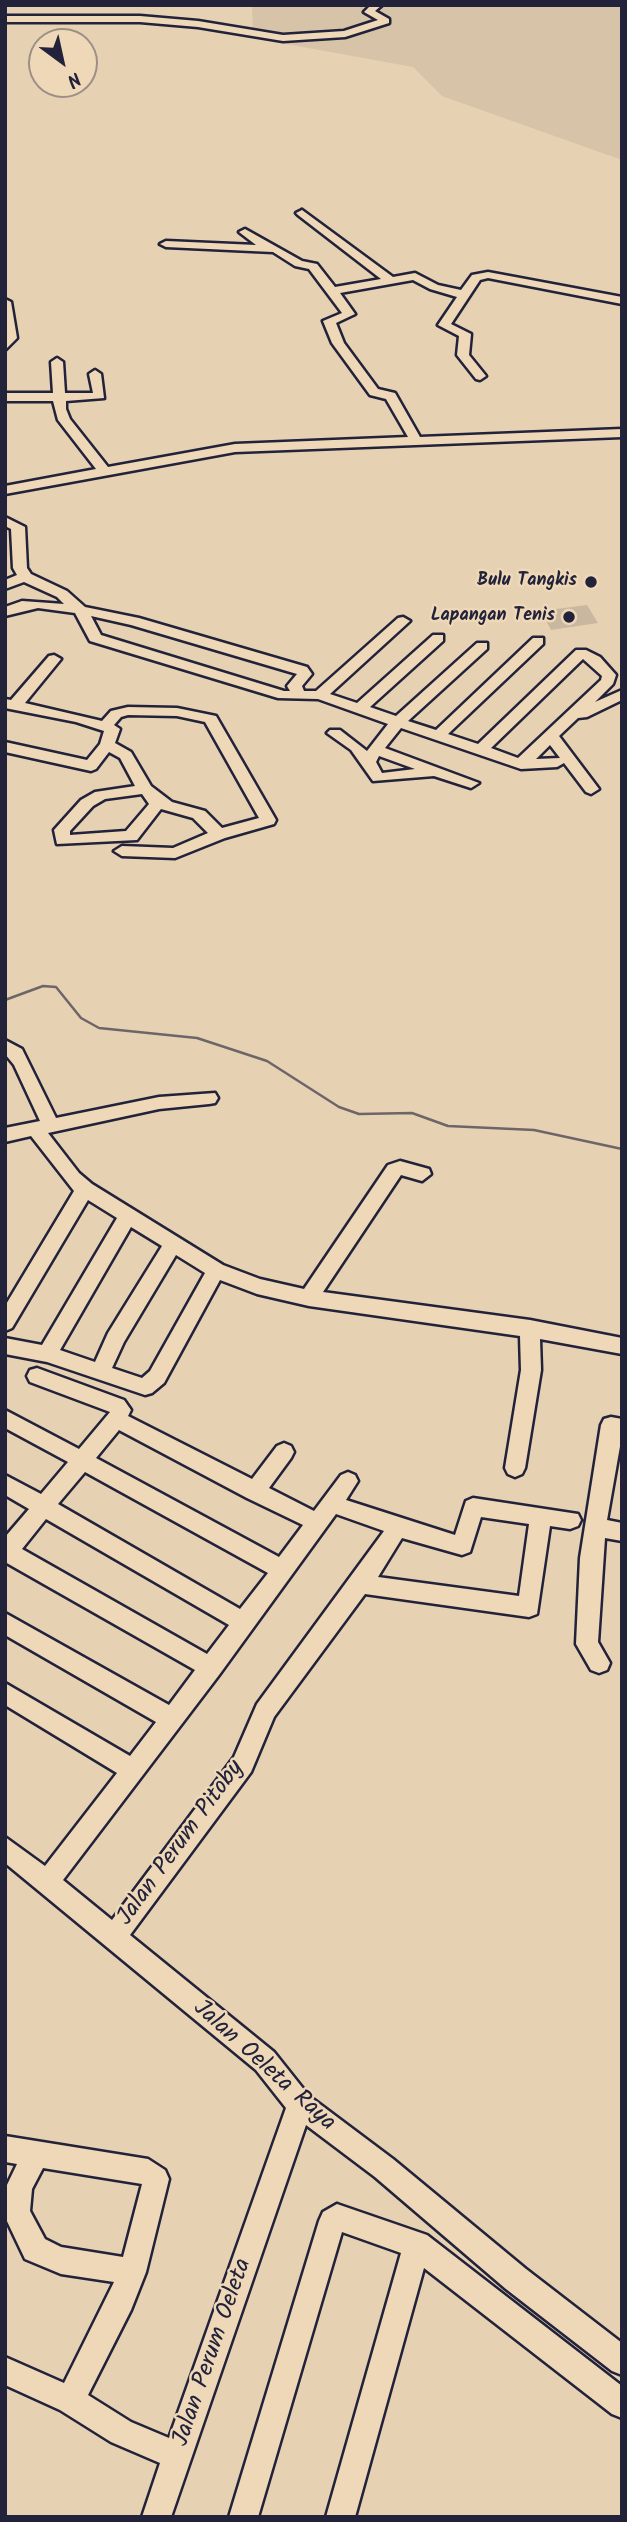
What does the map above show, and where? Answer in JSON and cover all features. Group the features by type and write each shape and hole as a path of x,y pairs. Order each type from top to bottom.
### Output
{"street":[{"path":"5,19 139,19 303,38 345,34 386,21 369,12 377,5"},
{"path":"302,213 390,280"},
{"path":"244,232 299,264 313,266 349,314 330,320 334,335 374,392 391,396 416,441"},
{"path":"166,244 270,249"},
{"path":"480,376 463,355 465,334 444,325 482,275 622,302"},
{"path":"332,291 415,276 433,287 465,295"},
{"path":"5,302 11,338 5,346"},
{"path":"57,362 64,420 106,472"},
{"path":"5,397 98,396 95,374"},
{"path":"5,490 235,447 622,433"},
{"path":"5,521 19,527 20,568 24,576 62,594 80,610 95,638 284,695 320,695 521,764 557,762"},
{"path":"5,586 24,576"},
{"path":"5,612 22,605 38,604 134,621 302,670 305,674 294,687 300,695"},
{"path":"320,695 403,621"},
{"path":"359,709 438,638"},
{"path":"438,736 538,641"},
{"path":"371,756 397,723 482,646"},
{"path":"481,750 582,653 609,675 608,681 521,764"},
{"path":"10,704 54,659"},
{"path":"573,715 578,716 622,694"},
{"path":"5,747 87,766 94,765 107,746 112,729 106,725 10,704"},
{"path":"106,725 121,713 149,710 197,715 214,722 268,820 219,834 175,853 159,855 122,851"},
{"path":"335,733 371,756 471,783"},
{"path":"551,736 591,789"},
{"path":"107,746 126,755 150,792 157,804 131,835 63,840 62,830 67,823 87,803 101,795 150,792 167,806 199,814 219,834"},
{"path":"371,756 378,778 438,772"},
{"path":"5,1046 16,1054 23,1065 42,1127 72,1178 127,1217 216,1270 257,1286 309,1298 530,1328 622,1346"},
{"path":"5,1135 159,1103 209,1098"},
{"path":"309,1298 394,1170 400,1168 422,1174"},
{"path":"5,1323 85,1189"},
{"path":"47,1354 127,1217"},
{"path":"100,1372 115,1339 172,1245"},
{"path":"5,1346 47,1354 141,1387 153,1382 216,1270"},
{"path":"515,1468 531,1370 530,1328"},
{"path":"37,1376 117,1406 121,1410 6,1551 212,1666"},
{"path":"5,1418 281,1569"},
{"path":"116,1419 316,1522"},
{"path":"599,1662 587,1644 596,1527 611,1425 622,1427"},
{"path":"254,1492 284,1452"},
{"path":"47,1882 173,1719 348,1481"},
{"path":"5,1484 243,1622"},
{"path":"333,1504 462,1546 473,1507 570,1520"},
{"path":"359,1584 529,1606 541,1516"},
{"name":"Jalan Perum Pitoby","path":"113,1938 243,1763 265,1711 281,1695 383,1553 397,1527"},
{"path":"596,1527 622,1532"},
{"path":"5,1623 173,1719"},
{"path":"5,1693 133,1770"},
{"name":"Jalan Oeleta Raya","path":"5,1848 265,2061 300,2105 384,2168 526,2288 622,2361"},
{"name":"Jalan Perum Oeleta","path":"5,2371 70,2400 121,2432 179,2457 195,2402 222,2332 300,2105"},
{"path":"5,2149 148,2172 156,2179 151,2208 132,2272 121,2300 70,2400"},
{"path":"36,2154 19,2187 17,2205 17,2213 35,2249 61,2260 132,2272"},
{"path":"243,2517 332,2221 341,2216 417,2245 622,2404"},
{"path":"340,2517 417,2245"},
{"path":"156,2517 179,2457"}],"shaded area":[{"path":"622,5 622,160 442,96 413,67 253,38 252,6"},
{"name":"Lapangan Tenis","path":"587,605 598,623 551,630 541,611"}],"waterway":[{"path":"5,1000 43,986 56,987 81,1018 99,1028 197,1038 267,1061 339,1107 359,1114 412,1113 448,1126 534,1130 622,1149"}],"place":[{"name":"Bulu Tangkis","path":"591,582"},
{"name":"Lapangan Tenis","path":"569,617"}]}
